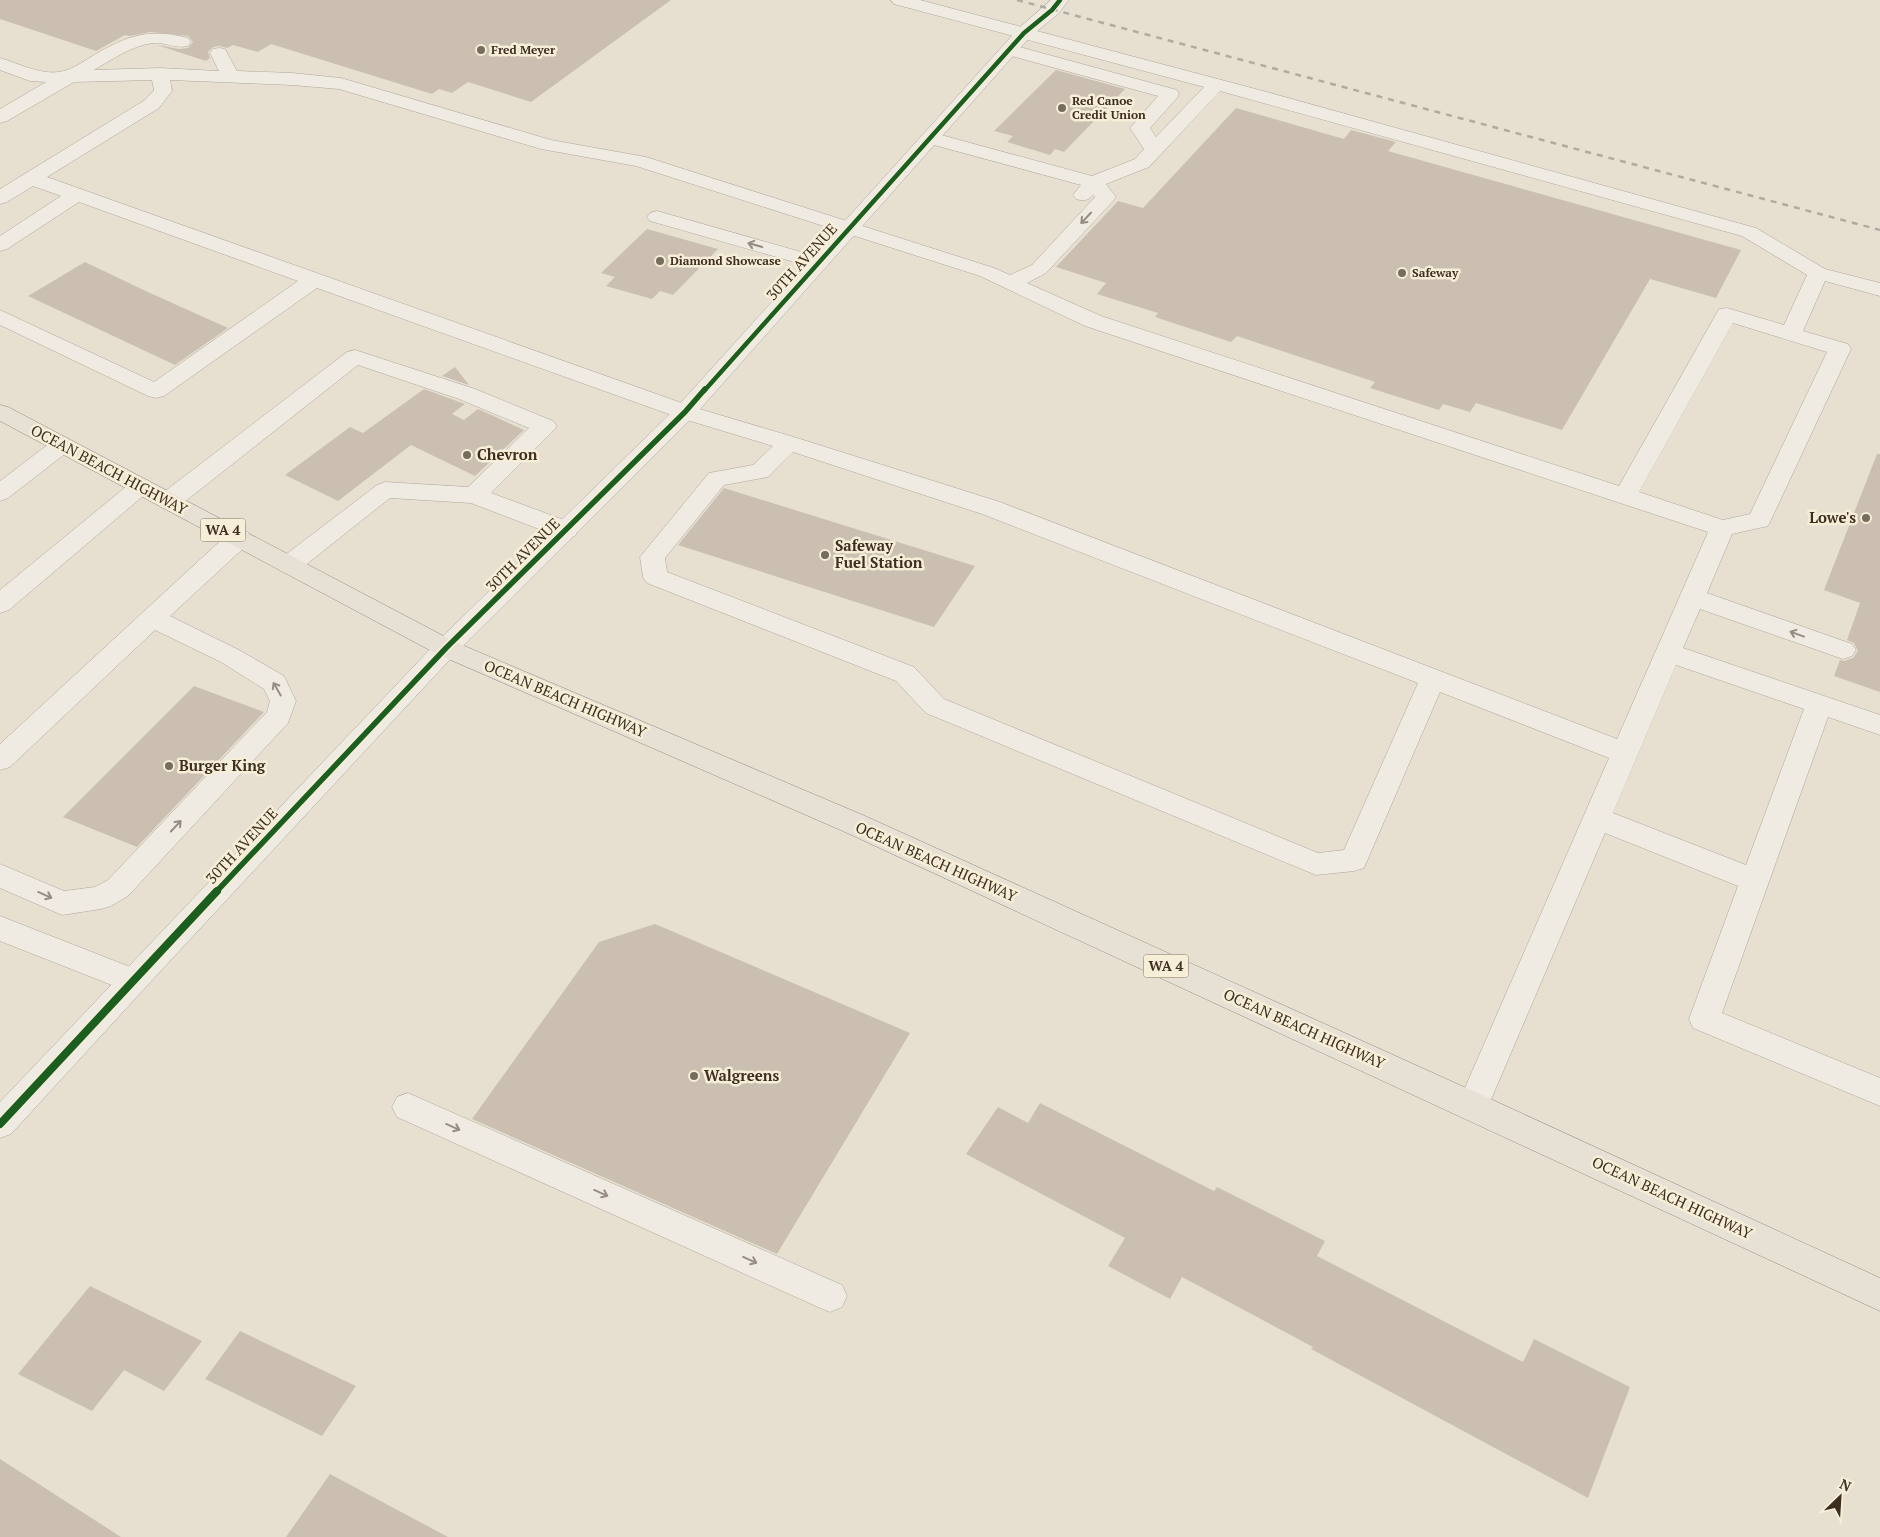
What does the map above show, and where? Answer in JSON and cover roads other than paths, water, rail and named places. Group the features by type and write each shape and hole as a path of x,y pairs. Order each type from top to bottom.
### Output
{"main road":[{"name":"OCEAN BEACH HIGHWAY","path":"0,412 446,648 854,824 1880,1294"}],"street":[{"path":"900,0 1170,94 1140,128 1154,149"},
{"name":"30TH AVENUE","path":"0,1124 446,648 685,412 1017,42 1052,10 1060,0"},
{"path":"0,117 121,46 138,40 166,38 182,42"},
{"path":"1017,42 1216,85 1749,232 1818,273 1880,290"},
{"path":"219,53 231,77"},
{"path":"0,64 37,77 160,74 292,79 341,84 548,145 639,161 987,272 1094,321 1624,496 1722,528 1759,520 1840,349 1727,314 1624,496"},
{"path":"0,198 152,104 163,91 160,74"},
{"path":"1093,182 1142,163 1216,85"},
{"path":"930,138 1093,182 1106,197 1038,269 1010,282"},
{"path":"34,178 685,412 789,443 991,508 1625,753"},
{"path":"0,246 78,194"},
{"path":"657,217 819,263"},
{"path":"1791,334 1818,273"},
{"path":"0,317 156,391 315,279"},
{"path":"169,501 355,357 467,394 545,426 474,495"},
{"path":"789,443 760,472 717,478 652,558 656,577 905,674 935,706 1316,864 1354,860 1433,678"},
{"path":"0,494 62,445"},
{"path":"0,604 141,486"},
{"path":"289,565 385,490 474,495 566,530"},
{"path":"1473,1106 1722,528"},
{"path":"0,760 239,538"},
{"path":"1692,597 1843,650"},
{"path":"0,875 62,903 101,898 118,888 279,716 283,701 275,683 230,656 152,618"},
{"path":"1668,652 1880,725"},
{"path":"1819,704 1704,1020 1880,1092"},
{"path":"1597,818 1754,880"},
{"path":"1,930 132,982"},
{"path":"408,1107 830,1296"}],"railway":[{"path":"1017,0 1880,230"}],"place":[{"name":"Fred Meyer","path":"481,50"},
{"name":"Red Canoe Credit Union","path":"1062,108"},
{"name":"Diamond Showcase","path":"660,261"},
{"name":"Safeway","path":"1402,273"},
{"name":"Chevron","path":"467,455"},
{"name":"Lowe's","path":"1866,518"},
{"name":"Safeway Fuel Station","path":"825,555"},
{"name":"Burger King","path":"169,766"},
{"name":"Walgreens","path":"694,1076"}]}
